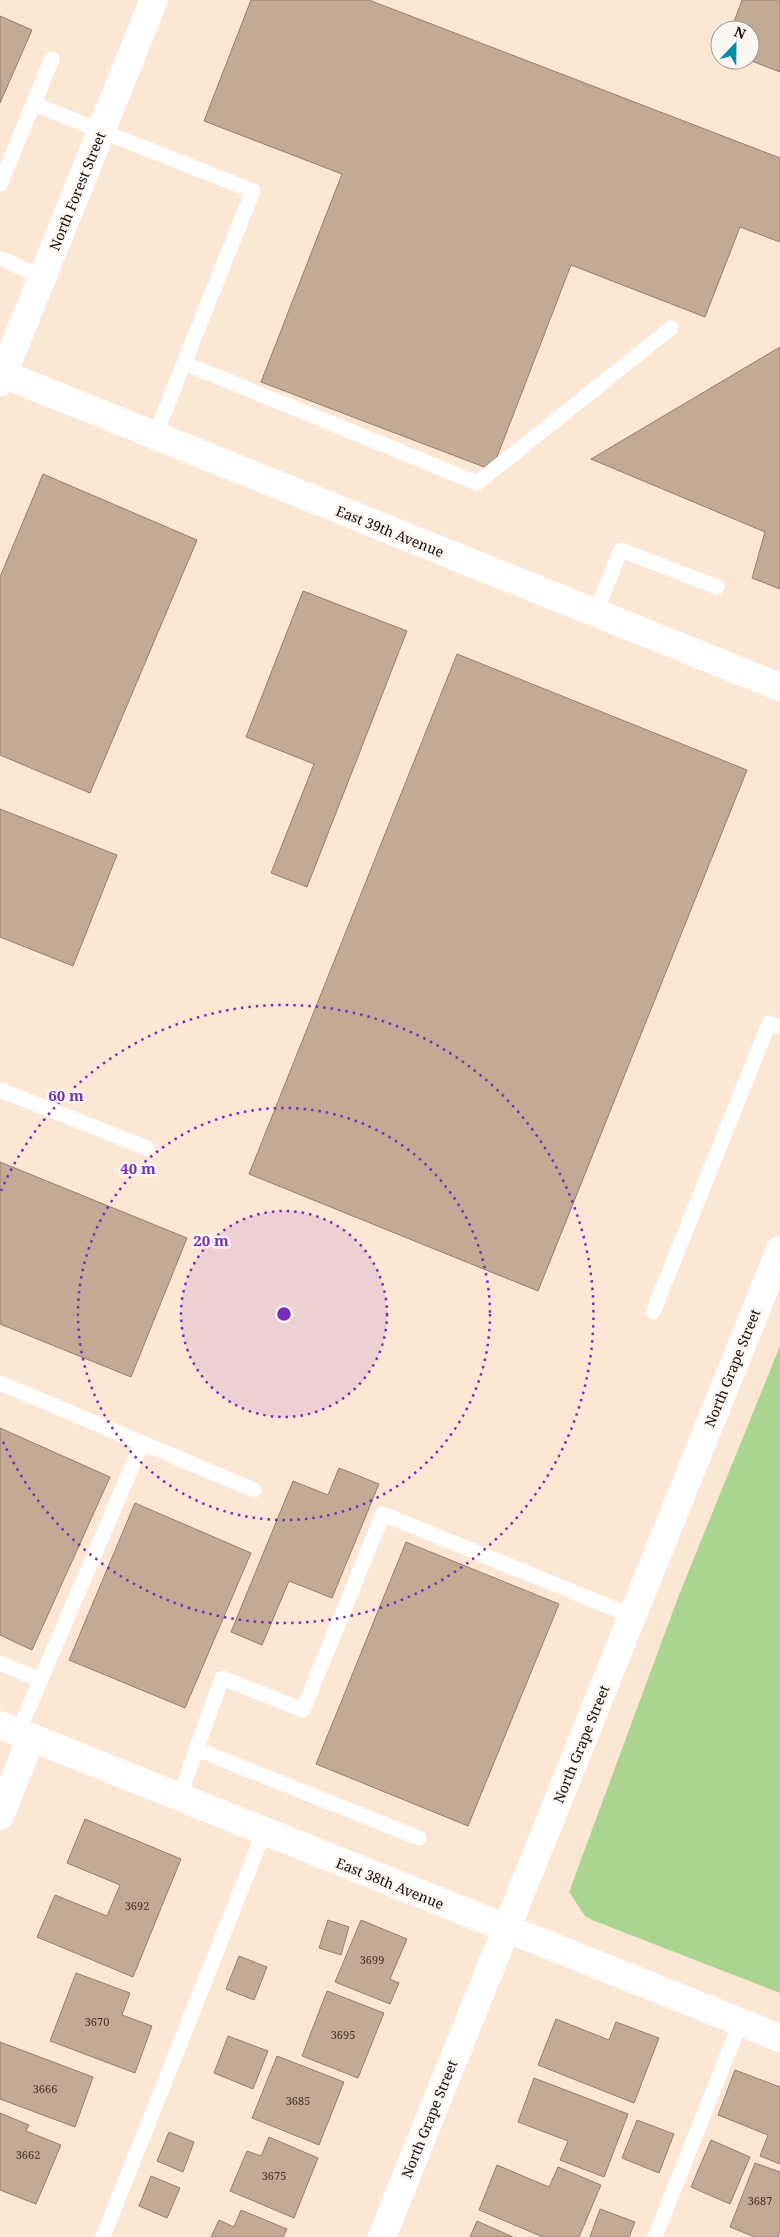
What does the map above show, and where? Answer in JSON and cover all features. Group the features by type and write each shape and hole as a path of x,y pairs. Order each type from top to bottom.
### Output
{"street":[{"name":"North Forest Street","path":"1,377 154,0"},
{"name":"East 39th Avenue","path":"1,377 155,436 780,687"},
{"name":"North Grape Street","path":"382,2237 780,1250"},
{"name":"East 38th Avenue","path":"16,1732 506,1930 780,2038"},
{"path":"0,1816 16,1732"}],"lane":[{"path":"0,184 52,59"},
{"path":"34,104 253,191 155,436"},
{"path":"0,258 42,277"},
{"path":"184,363 477,483 671,328"},
{"path":"595,613 621,550 717,587"},
{"path":"653,1312 769,1022 780,1027"},
{"path":"0,1090 147,1148"},
{"path":"0,1383 254,1490"},
{"path":"16,1732 142,1443"},
{"path":"179,1798 222,1678 303,1710 383,1514 632,1616"},
{"path":"0,1664 40,1680"},
{"path":"196,1749 419,1838"},
{"path":"103,2237 264,1832"},
{"path":"655,2237 740,2023"}],"green space":[{"path":"780,1346 780,1993 592,1920 585,1916 569,1892 679,1595"}],"building":[{"path":"251,0 369,0 780,158 780,242 740,227 705,317 571,265 492,470 261,382 342,174 204,121"},
{"path":"742,0 780,0 780,72 760,64 760,20 735,20"},
{"path":"0,16 32,30 0,103"},
{"path":"780,347 780,589 752,578 765,532 591,459"},
{"path":"43,474 197,540 90,793 0,755 0,577"},
{"path":"303,591 407,631 307,887 271,873 314,764 246,737"},
{"path":"457,654 747,770 538,1291 249,1174"},
{"path":"0,809 117,855 73,966 0,937"},
{"path":"0,1162 187,1238 131,1377 0,1324"},
{"path":"0,1428 110,1477 32,1650 0,1635"},
{"path":"339,1468 379,1484 332,1598 289,1581 262,1645 231,1632 293,1481 328,1495"},
{"path":"135,1503 251,1553 185,1708 69,1660"},
{"path":"406,1542 559,1604 468,1826 316,1764"},
{"path":"85,1819 181,1859 133,1977 37,1937 55,1895 107,1916 120,1885 67,1863"},
{"path":"328,1920 349,1927 341,1955 319,1948"},
{"path":"361,1920 407,1939 390,1979 399,1983 390,2004 335,1982"},
{"path":"239,1956 267,1967 254,2000 226,1989"},
{"path":"76,1973 130,1993 122,2015 152,2026 135,2073 50,2041"},
{"path":"327,1991 384,2013 358,2078 302,2056"},
{"path":"556,2019 609,2040 616,2022 659,2038 634,2103 538,2065"},
{"path":"228,2036 268,2051 253,2089 214,2073"},
{"path":"0,2042 93,2077 75,2127 0,2099"},
{"path":"277,2056 344,2082 319,2145 252,2118"},
{"path":"735,2070 780,2087 780,2164 760,2156 768,2135 718,2115"},
{"path":"534,2078 628,2114 604,2177 560,2160 568,2141 518,2122"},
{"path":"0,2113 29,2125 26,2131 61,2145 36,2204 0,2190"},
{"path":"637,2120 674,2134 659,2173 622,2158"},
{"path":"169,2132 194,2142 183,2172 157,2161"},
{"path":"269,2137 318,2158 294,2218 230,2191 247,2151 261,2156"},
{"path":"711,2140 750,2157 730,2204 691,2187"},
{"path":"755,2163 780,2172 780,2231 778,2237 755,2237 730,2227"},
{"path":"497,2165 549,2187 558,2167 601,2185 579,2237 543,2237 479,2210"},
{"path":"151,2176 180,2188 167,2218 139,2206"},
{"path":"600,2209 635,2222 629,2237 590,2237"},
{"path":"241,2210 287,2229 283,2237 211,2237 219,2220 234,2227"},
{"path":"477,2221 513,2237 470,2237"}]}
